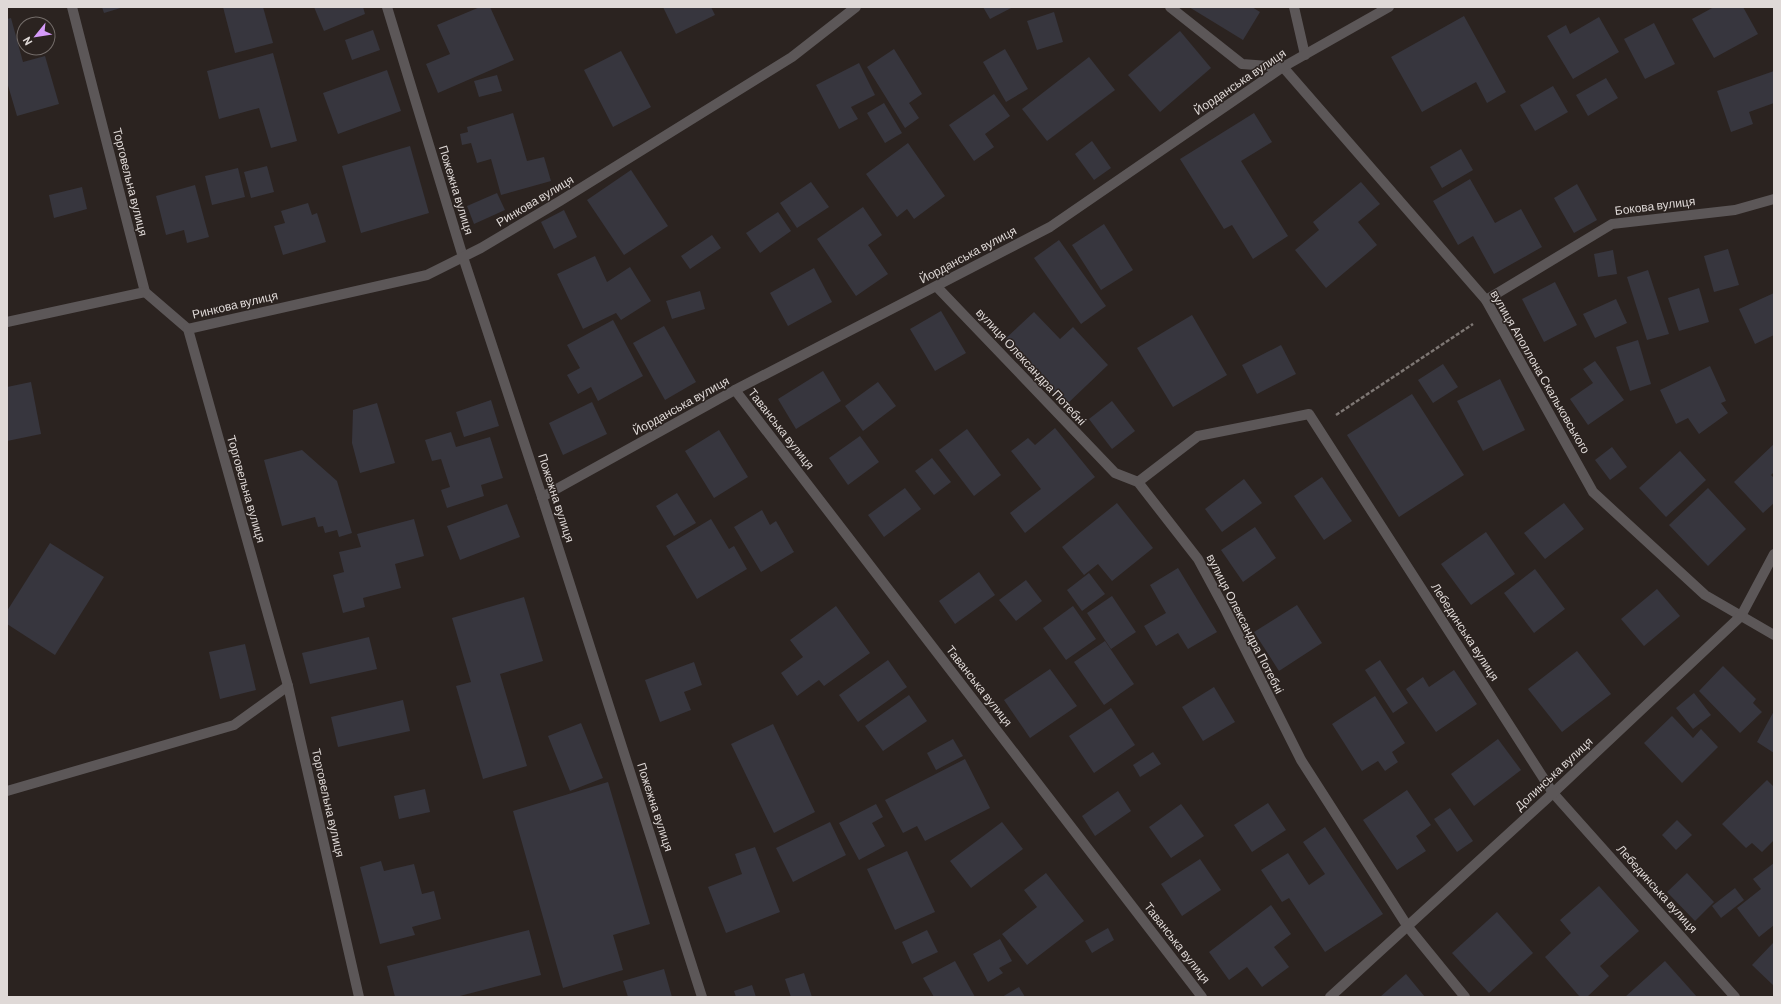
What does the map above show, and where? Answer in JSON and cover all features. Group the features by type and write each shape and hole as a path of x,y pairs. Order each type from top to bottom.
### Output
{"street":[{"name":"Торговельна вулиця","path":"72,7 145,292"},
{"name":"Пожежна вулиця","path":"386,7 463,257 542,497 702,997"},
{"name":"Ринкова вулиця","path":"188,329 427,275 463,257 560,201 792,57 856,7"},
{"path":"1170,7 1242,64 1283,67"},
{"path":"1294,7 1305,55"},
{"name":"Йорданська вулиця","path":"542,497 735,390 937,287 1050,227 1283,67 1389,7"},
{"name":"вулиця Аполлона Скальковського","path":"1283,67 1486,300 1593,492 1705,595 1774,635"},
{"name":"Бокова вулиця","path":"1486,300 1612,224 1735,210 1774,199"},
{"name":"вулиця Олександра Потебні","path":"937,287 1115,473 1138,482 1198,559 1226,611 1301,760 1408,927 1465,997"},
{"path":"7,322 145,292 188,329"},
{"name":"Торговельна вулиця","path":"188,329 288,686 358,997"},
{"name":"Таванська вулиця","path":"735,390 1202,997"},
{"name":"Лебединська вулиця","path":"1138,482 1198,436 1309,414 1554,792 1735,997"},
{"name":"Долинська вулиця","path":"1330,997 1554,792 1741,616 1774,554"},
{"path":"7,791 234,725 288,686"}],"path":[{"path":"1318,428 1493,311"}],"building":[{"path":"102,7 124,7 104,13"},
{"path":"223,7 263,7 273,43 235,53"},
{"path":"314,7 363,7 365,14 324,31"},
{"path":"480,7 490,7 514,60 438,93 426,64 450,54 437,25"},
{"path":"663,7 711,7 715,15 676,34"},
{"path":"983,7 1013,7 990,19"},
{"path":"1189,7 1252,7 1260,12 1243,40"},
{"path":"1714,7 1743,7 1758,34 1714,58 1692,19"},
{"path":"1054,12 1063,42 1037,50 1027,21"},
{"path":"1464,16 1506,92 1487,103 1476,82 1422,112 1391,57"},
{"path":"1599,17 1619,52 1573,79 1547,36 1566,25 1570,34"},
{"path":"11,18 16,36 16,56 21,56 23,62 45,56 59,104 17,116 7,82 7,19"},
{"path":"1654,23 1675,64 1645,79 1624,39"},
{"path":"373,30 380,50 352,60 345,40"},
{"path":"1180,31 1211,68 1160,112 1128,75"},
{"path":"894,49 922,94 909,103 919,118 905,128 867,67"},
{"path":"1005,49 1028,89 1006,102 983,62"},
{"path":"621,51 651,107 613,127 584,70"},
{"path":"273,53 297,141 271,148 259,108 219,119 207,71"},
{"path":"1089,57 1115,90 1047,141 1022,109"},
{"path":"859,63 875,95 851,107 858,119 839,129 816,85"},
{"path":"387,70 401,111 338,134 323,93"},
{"path":"1774,71 1774,103 1749,112 1753,124 1731,132 1717,91"},
{"path":"497,75 502,91 479,97 474,81"},
{"path":"1606,78 1618,98 1588,116 1576,95"},
{"path":"1553,86 1568,112 1535,131 1520,105"},
{"path":"994,94 1010,116 985,134 994,147 974,161 949,125"},
{"path":"884,103 902,133 885,143 867,113"},
{"path":"513,113 527,161 544,157 551,181 501,195 491,159 477,163 471,143 462,145 460,134 468,132 467,127"},
{"path":"1254,113 1272,142 1241,161 1288,236 1253,259 1232,225 1224,229 1180,159"},
{"path":"1092,141 1111,168 1094,180 1075,154"},
{"path":"908,143 945,196 914,219 907,209 897,217 866,174"},
{"path":"410,146 429,213 361,233 342,166"},
{"path":"1461,149 1473,170 1442,188 1430,167"},
{"path":"267,166 274,192 251,198 244,172"},
{"path":"238,168 245,197 212,205 205,176"},
{"path":"631,170 668,226 624,255 587,200"},
{"path":"1470,179 1495,223 1521,209 1542,247 1494,274 1473,236 1458,245 1433,201"},
{"path":"811,182 829,207 797,228 780,203"},
{"path":"1361,182 1380,204 1358,222 1377,245 1326,288 1295,250 1319,230 1313,222"},
{"path":"1577,184 1597,220 1574,233 1554,198"},
{"path":"195,185 209,237 187,243 184,230 166,235 156,196"},
{"path":"82,187 87,209 54,218 49,195"},
{"path":"497,193 505,210 474,224 467,206"},
{"path":"308,203 312,215 317,213 326,242 283,255 274,226 285,223 281,211"},
{"path":"863,207 882,235 868,245 888,274 856,296 817,239"},
{"path":"564,210 577,237 554,249 541,222"},
{"path":"778,212 791,231 760,253 746,233"},
{"path":"1104,224 1133,270 1101,290 1072,245"},
{"path":"712,235 721,248 690,269 681,256"},
{"path":"1059,240 1106,306 1081,324 1034,258"},
{"path":"1728,249 1739,285 1714,292 1704,256"},
{"path":"1613,250 1617,274 1598,277 1594,254"},
{"path":"595,256 607,282 630,267 651,301 621,320 616,313 583,329 557,274"},
{"path":"814,268 832,302 788,326 770,293"},
{"path":"1648,270 1669,334 1647,340 1627,277"},
{"path":"1555,282 1577,325 1544,342 1522,299"},
{"path":"1699,288 1709,322 1679,331 1668,298"},
{"path":"700,291 705,309 672,319 666,301"},
{"path":"1774,293 1774,335 1755,344 1739,309"},
{"path":"1616,299 1627,323 1595,338 1583,314"},
{"path":"941,311 966,353 935,371 910,329"},
{"path":"1034,312 1060,339 1073,327 1108,365 1066,405 1005,339"},
{"path":"1192,315 1227,375 1173,407 1137,348"},
{"path":"613,320 643,376 598,401 591,387 578,394 567,375 580,368 567,345"},
{"path":"664,326 696,382 665,400 633,343"},
{"path":"1638,340 1651,384 1630,391 1616,347"},
{"path":"1281,345 1296,374 1257,394 1242,365"},
{"path":"1595,361 1624,400 1588,425 1570,399 1593,383 1583,369"},
{"path":"1443,364 1458,387 1433,403 1418,380"},
{"path":"1710,366 1726,401 1721,403 1728,413 1699,434 1688,418 1676,424 1660,390"},
{"path":"823,371 841,401 796,429 778,399"},
{"path":"1500,379 1525,430 1483,451 1457,401"},
{"path":"31,382 41,434 7,441 7,387"},
{"path":"878,382 896,406 863,431 845,406"},
{"path":"1412,394 1464,475 1399,517 1347,435"},
{"path":"491,400 499,426 464,437 456,412"},
{"path":"1112,401 1135,431 1112,449 1089,419"},
{"path":"592,402 607,434 563,455 549,423"},
{"path":"377,403 395,463 360,473 352,443 353,410"},
{"path":"1055,428 1095,477 1025,533 1010,513 1041,489 1011,451 1028,438 1035,445"},
{"path":"967,429 1001,475 974,496 939,450"},
{"path":"719,430 748,477 714,498 685,451"},
{"path":"451,432 456,447 490,437 503,478 481,485 484,496 447,508 441,490 450,487 441,459 432,461 425,440"},
{"path":"860,436 879,462 848,485 829,458"},
{"path":"1774,444 1774,472 1771,475 1774,478 1774,503 1763,513 1734,482"},
{"path":"1612,447 1627,467 1610,480 1595,460"},
{"path":"302,450 337,481 352,533 339,537 337,530 325,533 323,526 318,527 315,517 282,526 264,460"},
{"path":"1680,451 1706,480 1666,517 1639,488"},
{"path":"932,458 951,482 934,495 915,471"},
{"path":"1322,477 1352,521 1324,540 1294,496"},
{"path":"1244,479 1262,503 1222,532 1205,509"},
{"path":"905,488 921,509 884,537 868,515"},
{"path":"1708,488 1746,529 1708,566 1669,525"},
{"path":"677,493 696,523 674,536 656,506"},
{"path":"1117,503 1153,548 1112,581 1098,564 1084,575 1062,547"},
{"path":"1564,503 1584,529 1545,559 1524,533"},
{"path":"507,504 520,537 460,560 447,526"},
{"path":"762,510 770,525 776,521 794,552 761,572 734,527"},
{"path":"414,519 424,556 395,564 401,588 363,598 365,607 343,613 333,575 344,572 339,552 361,547 357,534"},
{"path":"711,519 729,549 734,546 747,569 697,599 666,546"},
{"path":"1255,527 1276,558 1243,582 1221,550"},
{"path":"1486,532 1515,574 1471,605 1441,564"},
{"path":"50,543 104,577 55,655 7,624 7,611"},
{"path":"1178,568 1217,632 1188,649 1178,633 1156,646 1144,626 1166,613 1150,585"},
{"path":"1535,569 1565,609 1534,633 1504,593"},
{"path":"979,572 995,595 955,624 939,601"},
{"path":"1089,573 1105,594 1082,611 1067,590"},
{"path":"1026,580 1042,601 1016,621 999,600"},
{"path":"1657,589 1680,616 1644,646 1621,619"},
{"path":"1112,596 1136,632 1111,649 1087,613"},
{"path":"524,597 543,661 500,674 527,766 483,779 456,686 471,682 452,618"},
{"path":"1297,605 1322,643 1279,671 1254,632"},
{"path":"836,606 870,653 824,686 819,680 797,696 781,673 803,657 790,640"},
{"path":"1073,606 1096,639 1066,660 1043,628"},
{"path":"369,637 377,669 310,684 302,653"},
{"path":"1105,641 1134,684 1104,705 1074,662"},
{"path":"245,644 256,690 220,699 209,652"},
{"path":"1577,651 1611,694 1562,732 1528,689"},
{"path":"888,660 907,687 858,722 839,695"},
{"path":"1380,660 1408,703 1393,713 1365,670"},
{"path":"694,662 702,685 684,692 691,710 660,722 645,680"},
{"path":"1723,666 1756,699 1753,703 1762,712 1740,733 1699,691"},
{"path":"1050,669 1077,706 1030,738 1004,700"},
{"path":"1454,670 1477,704 1436,732 1406,689 1423,677 1429,687"},
{"path":"1214,687 1235,722 1203,741 1182,707"},
{"path":"1694,693 1711,715 1693,729 1676,708"},
{"path":"909,695 927,721 883,751 865,726"},
{"path":"1375,696 1405,743 1392,752 1398,762 1385,771 1378,761 1362,771 1332,724"},
{"path":"403,700 410,731 338,747 331,717"},
{"path":"1111,708 1135,745 1094,773 1069,736"},
{"path":"1774,711 1774,753 1757,742"},
{"path":"1672,716 1693,738 1701,729 1718,747 1682,783 1644,743"},
{"path":"581,723 603,778 570,791 548,736"},
{"path":"773,724 815,812 774,833 731,744"},
{"path":"953,739 963,756 936,770 927,753"},
{"path":"1498,739 1521,770 1474,806 1451,774"},
{"path":"1153,752 1161,764 1140,777 1133,765"},
{"path":"965,759 990,808 925,841 917,826 903,833 885,800"},
{"path":"1767,780 1774,787 1774,840 1762,852 1752,843 1746,848 1722,824"},
{"path":"608,782 650,924 613,935 623,970 563,988 513,811"},
{"path":"425,789 430,812 399,819 394,796"},
{"path":"1407,790 1431,825 1416,836 1426,851 1397,870 1363,820"},
{"path":"1118,791 1131,811 1095,836 1082,816"},
{"path":"1268,803 1286,830 1252,852 1234,825"},
{"path":"876,804 883,817 872,823 885,846 859,860 839,823"},
{"path":"1181,804 1204,836 1171,858 1149,827"},
{"path":"1450,808 1473,841 1457,852 1434,819"},
{"path":"1677,820 1692,835 1676,850 1662,835"},
{"path":"830,822 846,855 793,882 776,848"},
{"path":"1002,822 1023,849 971,888 950,861"},
{"path":"1325,827 1383,914 1325,952 1289,898 1282,902 1261,870 1288,853 1309,885 1325,874 1303,842"},
{"path":"755,847 780,912 726,933 708,887 742,874 735,854"},
{"path":"907,851 935,912 895,930 867,869"},
{"path":"1200,859 1221,890 1182,916 1161,884"},
{"path":"381,861 384,871 414,864 422,894 434,891 441,919 412,927 415,935 380,944 360,867"},
{"path":"1774,863 1774,925 1759,937 1737,908 1761,889 1753,879"},
{"path":"1046,873 1084,921 1027,965 1002,934 1037,907 1024,890"},
{"path":"1687,873 1714,902 1695,921 1667,892"},
{"path":"1599,886 1639,931 1600,966 1609,976 1587,997 1580,997 1545,957 1571,933 1560,920"},
{"path":"1735,888 1744,900 1721,918 1712,906"},
{"path":"1271,905 1291,934 1274,947 1289,967 1262,987 1247,967 1229,980 1209,952"},
{"path":"1497,912 1533,953 1489,993 1452,953"},
{"path":"1108,928 1114,940 1092,953 1085,941"},
{"path":"529,930 541,975 456,997 395,997 387,966"},
{"path":"927,930 938,952 912,964 902,942"},
{"path":"1000,939 1012,961 999,968 1003,973 988,982 973,954"},
{"path":"1774,942 1774,986 1752,965"},
{"path":"955,961 975,997 934,997 923,978"},
{"path":"1665,961 1697,997 1625,997"},
{"path":"664,969 672,997 628,997 623,981"},
{"path":"804,973 812,997 791,997 785,979"},
{"path":"1406,974 1425,997 1380,997"},
{"path":"752,985 756,997 736,997 734,991"},
{"path":"1019,987 1025,997 1002,997"}]}
